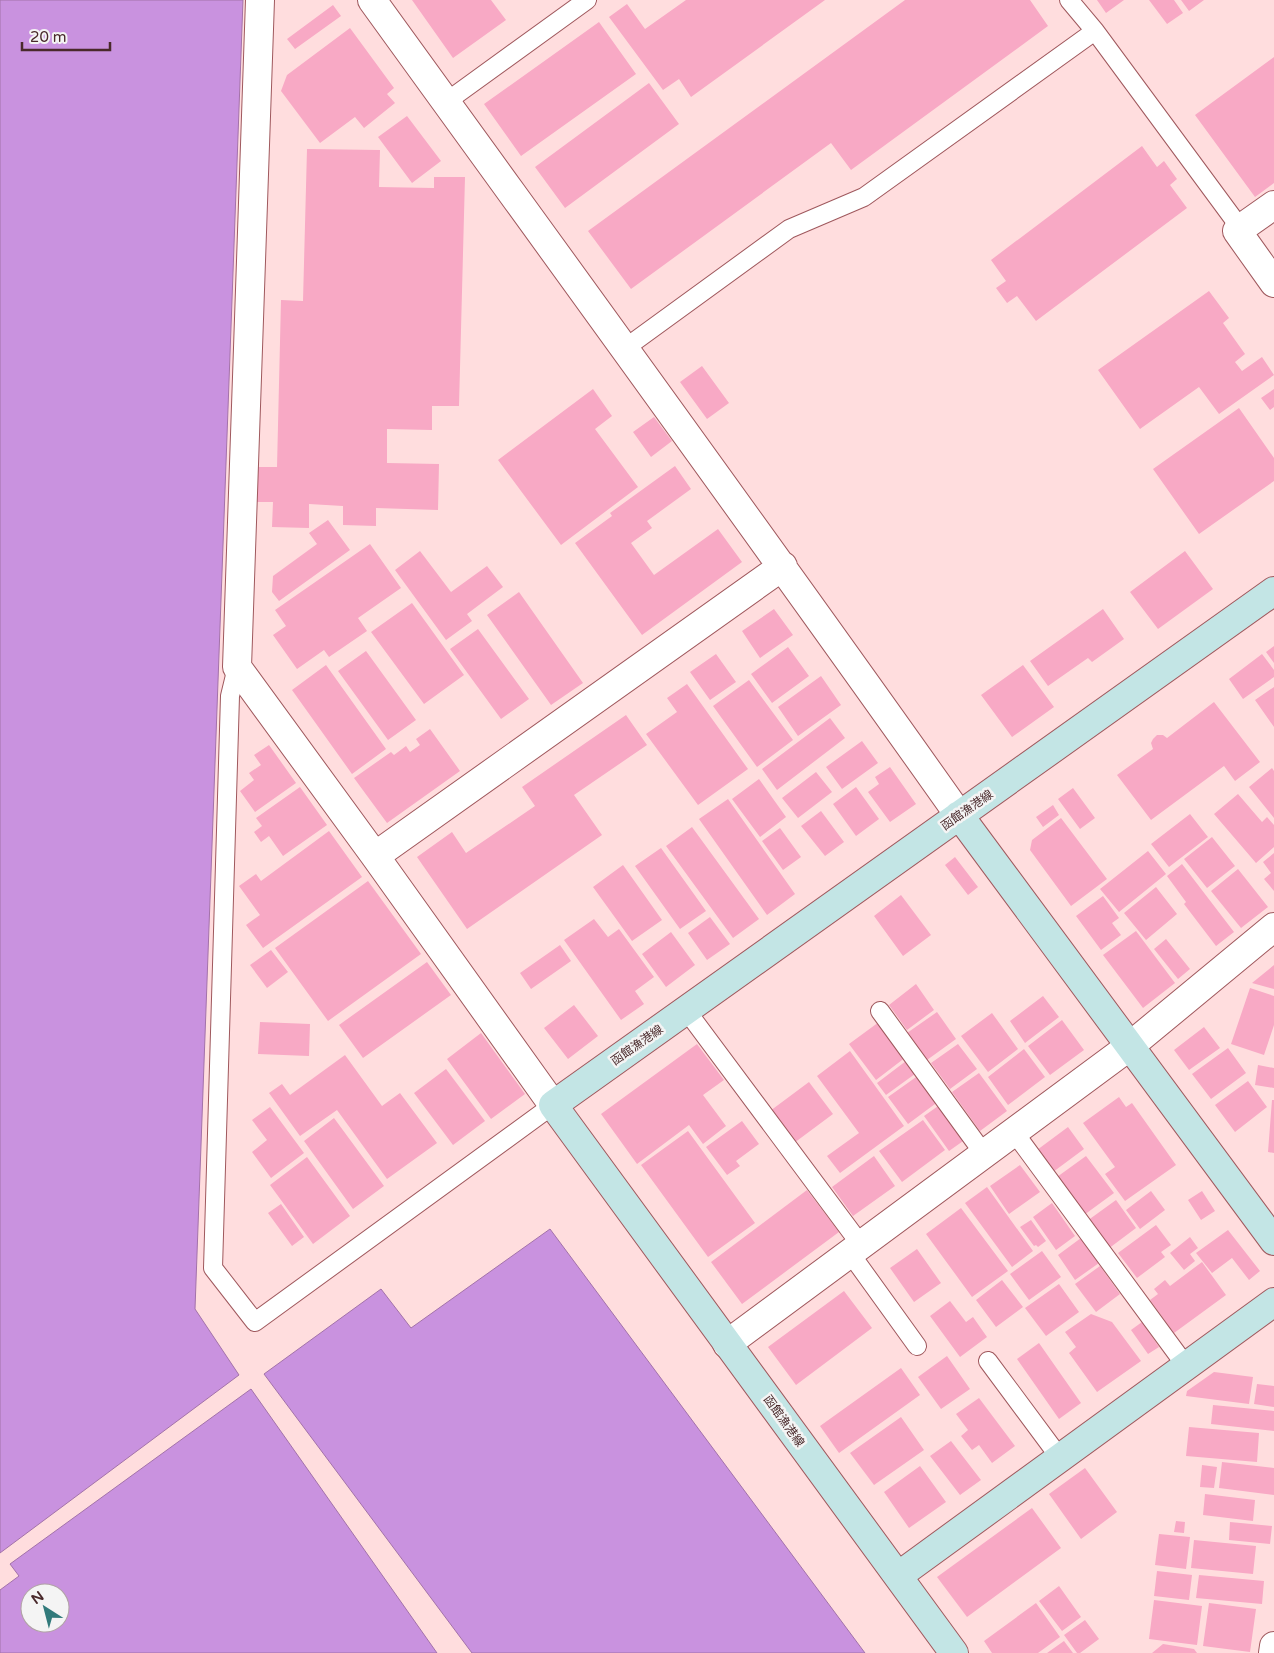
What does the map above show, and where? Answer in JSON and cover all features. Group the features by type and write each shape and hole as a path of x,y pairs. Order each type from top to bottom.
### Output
{"main road":[{"name":"函館漁港線","path":"954,1653 553,1105 1274,591"},
{"path":"959,815 1274,1241"},
{"path":"898,1576 1274,1302"}],"street":[{"path":"260,0 237,667 553,1105"},
{"path":"372,0 783,566 959,815"},
{"path":"1274,205 1237,231 1274,283"},
{"path":"375,856 783,566"},
{"path":"727,1344 1130,1046 1274,927"},
{"path":"1273,1653 1274,1646"}],"lane":[{"path":"446,102 587,0"},
{"path":"1069,0 1095,30 1241,229"},
{"path":"624,349 789,229 864,197 1095,30"},
{"path":"237,667 230,696 213,1268 255,1322 553,1105"},
{"path":"686,1010 855,1249 918,1346"},
{"path":"880,1012 984,1154"},
{"path":"1014,1132 1186,1366"},
{"path":"988,1361 1060,1458"}],"shaded area":[{"path":"0,0 243,0 195,1309 239,1375 0,1553"},
{"path":"550,1229 865,1653 472,1653 264,1374 381,1289 411,1328"},
{"path":"251,1389 437,1653 0,1653 0,1590 19,1576 10,1564"}],"building":[{"path":"412,0 491,0 506,20 453,58"},
{"path":"686,0 825,0 691,97 679,79 663,90 609,17 627,4 645,29"},
{"path":"905,0 1030,0 1048,26 851,170 831,143 631,289 588,231"},
{"path":"1097,0 1124,0 1106,13"},
{"path":"1149,0 1174,0 1183,13 1167,24"},
{"path":"1181,0 1204,0 1189,11"},
{"path":"333,5 341,16 295,49 287,39"},
{"path":"599,22 636,74 521,156 484,104"},
{"path":"350,28 394,88 387,94 395,103 364,128 355,117 320,143 281,91 287,75"},
{"path":"1274,57 1274,183 1255,197 1195,115"},
{"path":"649,83 679,124 565,208 535,167"},
{"path":"407,116 441,161 412,183 378,137"},
{"path":"1142,146 1157,167 1164,161 1177,179 1170,185 1187,208 1036,321 1017,296 1007,303 996,288 1006,281 991,260"},
{"path":"307,149 380,150 379,187 434,188 434,177 465,177 459,406 432,406 432,430 387,429 387,463 439,464 438,510 376,508 376,526 343,525 343,506 309,504 309,528 272,527 273,502 254,502 256,467 277,467 281,300 303,301"},
{"path":"1209,291 1229,318 1223,323 1245,354 1235,362 1242,371 1262,357 1274,375 1219,414 1199,387 1140,429 1098,370"},
{"path":"702,366 729,403 707,419 680,382"},
{"path":"593,389 612,416 595,429 638,487 561,545 498,460"},
{"path":"1274,389 1274,407 1270,410 1261,398"},
{"path":"1239,408 1274,458 1274,481 1199,534 1153,469"},
{"path":"654,417 672,441 651,457 633,432"},
{"path":"675,466 691,489 647,521 652,528 631,543 654,575 718,529 742,562 642,635 575,543 612,516 610,513"},
{"path":"328,520 350,550 279,601 272,592 273,576 317,544 309,533"},
{"path":"370,544 401,588 358,618 367,631 329,657 324,650 297,669 273,635 286,626 275,610"},
{"path":"420,551 451,592 487,566 503,587 467,614 472,621 446,640 395,570"},
{"path":"1185,551 1213,589 1158,629 1130,592"},
{"path":"519,592 583,683 551,705 487,615"},
{"path":"412,603 464,675 424,704 371,632"},
{"path":"774,609 793,635 760,658 742,631"},
{"path":"1103,609 1124,639 1092,662 1088,658 1048,686 1030,661"},
{"path":"478,629 529,699 501,719 450,649"},
{"path":"1274,646 1274,663 1266,652"},
{"path":"788,647 809,676 772,703 751,674"},
{"path":"366,651 416,720 388,740 338,671"},
{"path":"716,654 736,682 710,700 690,672"},
{"path":"1262,654 1274,670 1274,677 1243,699 1229,679"},
{"path":"326,665 386,749 352,774 292,690"},
{"path":"1023,665 1054,707 1012,737 981,695"},
{"path":"821,676 841,705 798,736 778,707"},
{"path":"749,680 793,740 757,767 713,706"},
{"path":"687,684 748,769 698,805 646,734 677,712 667,698"},
{"path":"1274,687 1274,727 1255,700"},
{"path":"1214,702 1260,762 1235,781 1224,766 1151,820 1117,775 1153,749 1151,743 1157,735 1163,735 1167,738"},
{"path":"626,715 647,745 574,795 602,835 467,929 417,857 452,832 466,853 535,806 522,787"},
{"path":"830,718 845,738 777,790 762,769"},
{"path":"430,729 460,771 387,823 354,778 391,752 394,755 406,746 410,752 420,745 416,739"},
{"path":"862,741 878,763 842,789 826,767"},
{"path":"269,745 296,783 255,812 240,791 254,780 249,773 261,765 254,755"},
{"path":"890,767 916,804 890,822 868,792 879,784 875,777"},
{"path":"1272,768 1274,771 1274,818 1249,787"},
{"path":"816,772 832,792 798,818 782,798"},
{"path":"759,779 786,817 760,837 732,799"},
{"path":"300,787 327,825 283,856 269,836 261,842 254,832 262,826 256,818"},
{"path":"856,787 879,819 856,836 833,804"},
{"path":"1073,788 1095,818 1080,829 1058,799"},
{"path":"1238,794 1262,822 1267,817 1274,825 1274,847 1256,863 1214,814"},
{"path":"728,799 795,894 767,915 699,819"},
{"path":"1053,805 1059,815 1043,827 1036,817"},
{"path":"821,811 844,842 825,856 801,826"},
{"path":"1190,814 1208,837 1169,867 1151,844"},
{"path":"1061,818 1107,879 1071,906 1030,850 1032,840"},
{"path":"692,827 759,919 733,938 666,846"},
{"path":"780,828 801,857 783,870 762,841"},
{"path":"329,831 362,877 263,948 246,925 260,915 239,886 256,874 261,881"},
{"path":"1212,837 1235,866 1207,888 1184,859"},
{"path":"661,848 706,911 680,929 635,866"},
{"path":"1148,851 1166,874 1119,912 1100,889"},
{"path":"1274,853 1274,891 1264,879 1271,873 1263,862"},
{"path":"955,857 978,887 968,895 945,865"},
{"path":"1182,864 1234,932 1216,946 1184,904 1186,902 1167,876"},
{"path":"623,865 662,920 632,941 593,887"},
{"path":"1238,869 1268,907 1241,928 1211,891"},
{"path":"368,881 421,954 328,1021 275,948"},
{"path":"1156,887 1177,914 1146,940 1124,913"},
{"path":"901,895 931,935 903,956 874,916"},
{"path":"1103,896 1119,918 1112,923 1121,935 1101,950 1076,916"},
{"path":"710,917 730,944 707,960 688,933"},
{"path":"594,919 608,937 619,929 654,977 635,991 644,1004 621,1020 564,940"},
{"path":"1136,931 1175,983 1143,1008 1103,955"},
{"path":"671,932 695,965 666,987 642,954"},
{"path":"1166,939 1190,969 1178,979 1154,949"},
{"path":"560,945 571,961 531,989 520,973"},
{"path":"271,950 288,972 267,988 250,965"},
{"path":"427,962 451,995 363,1058 339,1025"},
{"path":"1274,965 1274,989 1252,983"},
{"path":"916,984 934,1010 907,1030 889,1005"},
{"path":"1250,988 1274,996 1274,1025 1264,1055 1231,1044"},
{"path":"1043,996 1059,1017 1025,1043 1010,1021"},
{"path":"574,1005 598,1036 568,1059 544,1028"},
{"path":"937,1012 956,1039 927,1060 907,1033"},
{"path":"992,1013 1018,1049 988,1072 961,1036"},
{"path":"1062,1020 1084,1050 1050,1075 1028,1046"},
{"path":"260,1022 310,1024 309,1056 258,1054"},
{"path":"879,1022 906,1057 876,1080 849,1044"},
{"path":"1204,1027 1220,1048 1189,1070 1174,1050"},
{"path":"481,1033 525,1094 491,1119 447,1059"},
{"path":"697,1044 724,1080 703,1095 726,1126 703,1144 689,1125 637,1164 601,1114"},
{"path":"958,1044 977,1069 950,1089 931,1063"},
{"path":"1228,1048 1246,1073 1211,1099 1192,1074"},
{"path":"1024,1049 1045,1077 1008,1105 988,1077"},
{"path":"850,1051 904,1126 840,1173 827,1156 859,1133 817,1076"},
{"path":"345,1055 382,1106 400,1093 437,1143 387,1179 337,1110 300,1136 269,1093 282,1084 290,1095"},
{"path":"910,1058 919,1071 886,1095 877,1083"},
{"path":"1258,1065 1274,1068 1274,1088 1255,1085"},
{"path":"446,1069 485,1121 453,1145 414,1093"},
{"path":"979,1073 1007,1111 980,1131 952,1092"},
{"path":"919,1075 939,1101 908,1124 888,1097"},
{"path":"1248,1081 1267,1107 1235,1132 1215,1105"},
{"path":"809,1082 833,1114 794,1143 770,1111"},
{"path":"1119,1097 1126,1107 1132,1103 1176,1165 1125,1201 1105,1174 1115,1167 1083,1123"},
{"path":"1272,1100 1274,1100 1274,1153 1268,1152"},
{"path":"941,1104 966,1139 949,1151 924,1116"},
{"path":"270,1107 304,1153 271,1178 252,1152 267,1140 252,1120"},
{"path":"334,1118 384,1186 353,1209 304,1141"},
{"path":"923,1120 945,1150 902,1182 879,1151"},
{"path":"742,1121 759,1144 736,1161 740,1166 727,1175 706,1147"},
{"path":"1068,1127 1084,1149 1053,1172 1037,1150"},
{"path":"688,1131 755,1223 708,1257 641,1165"},
{"path":"874,1156 895,1186 853,1216 832,1187"},
{"path":"1086,1156 1114,1193 1084,1215 1057,1177"},
{"path":"307,1157 350,1216 313,1244 270,1185"},
{"path":"1020,1165 1040,1192 1009,1214 990,1186"},
{"path":"987,1187 1033,1251 1012,1267 965,1203"},
{"path":"807,1190 839,1232 742,1304 711,1262"},
{"path":"1151,1191 1165,1210 1140,1229 1126,1210"},
{"path":"1202,1191 1215,1211 1201,1220 1188,1200"},
{"path":"1116,1200 1136,1228 1108,1249 1087,1221"},
{"path":"1052,1203 1075,1236 1056,1250 1033,1217"},
{"path":"281,1204 304,1237 292,1246 268,1213"},
{"path":"961,1208 1008,1271 972,1297 926,1234"},
{"path":"1031,1220 1046,1241 1038,1247 1034,1246 1020,1227"},
{"path":"1156,1225 1171,1245 1161,1252 1165,1257 1137,1278 1118,1253"},
{"path":"1228,1230 1260,1271 1249,1280 1232,1258 1212,1273 1196,1253"},
{"path":"1190,1237 1198,1248 1190,1254 1195,1261 1184,1270 1170,1253"},
{"path":"1081,1238 1099,1263 1075,1280 1058,1255"},
{"path":"917,1249 941,1283 914,1302 890,1268"},
{"path":"1042,1251 1061,1277 1029,1300 1010,1274"},
{"path":"1202,1262 1226,1295 1174,1333 1150,1300 1158,1294 1154,1289 1165,1280 1170,1286"},
{"path":"1100,1266 1120,1294 1096,1312 1075,1284"},
{"path":"1002,1280 1023,1307 996,1327 976,1300"},
{"path":"1059,1284 1079,1312 1046,1336 1025,1308"},
{"path":"844,1291 872,1328 796,1385 768,1347"},
{"path":"950,1301 966,1322 973,1317 987,1337 960,1357 930,1316"},
{"path":"1091,1314 1112,1322 1141,1361 1097,1392 1069,1353 1076,1347 1065,1332"},
{"path":"1142,1322 1159,1347 1148,1354 1131,1330"},
{"path":"1039,1343 1081,1403 1059,1419 1017,1359"},
{"path":"947,1356 970,1389 941,1409 918,1377"},
{"path":"901,1368 920,1395 839,1453 820,1426"},
{"path":"1214,1372 1253,1377 1249,1404 1186,1396 1187,1391"},
{"path":"1257,1384 1274,1386 1274,1407 1254,1404"},
{"path":"979,1398 1015,1446 992,1463 979,1445 972,1450 961,1436 968,1430 956,1414"},
{"path":"1213,1405 1274,1411 1274,1431 1211,1424"},
{"path":"901,1417 924,1450 874,1485 850,1453"},
{"path":"1189,1427 1259,1433 1257,1462 1186,1456"},
{"path":"951,1441 981,1480 960,1495 930,1456"},
{"path":"1222,1462 1274,1468 1274,1495 1219,1488"},
{"path":"1202,1465 1217,1467 1214,1488 1200,1487"},
{"path":"920,1466 946,1502 909,1528 884,1492"},
{"path":"1085,1468 1117,1512 1081,1539 1049,1494"},
{"path":"1205,1494 1255,1500 1253,1521 1203,1515"},
{"path":"1032,1508 1061,1548 967,1617 937,1577"},
{"path":"1176,1521 1185,1522 1184,1533 1174,1532"},
{"path":"1230,1522 1272,1526 1270,1544 1229,1540"},
{"path":"1159,1534 1190,1537 1186,1569 1155,1565"},
{"path":"1194,1540 1256,1546 1253,1574 1191,1568"},
{"path":"1157,1571 1192,1575 1189,1600 1154,1596"},
{"path":"1199,1575 1264,1581 1262,1604 1196,1598"},
{"path":"1059,1586 1081,1617 1062,1631 1039,1601"},
{"path":"1154,1600 1202,1606 1197,1645 1149,1639"},
{"path":"1036,1603 1060,1637 1038,1653 992,1653 984,1641"},
{"path":"1209,1603 1256,1609 1250,1652 1203,1646"},
{"path":"1085,1620 1099,1639 1080,1653 1077,1653 1064,1635"},
{"path":"1064,1641 1073,1653 1047,1653"},
{"path":"1163,1644 1194,1649 1197,1653 1152,1653"}]}
